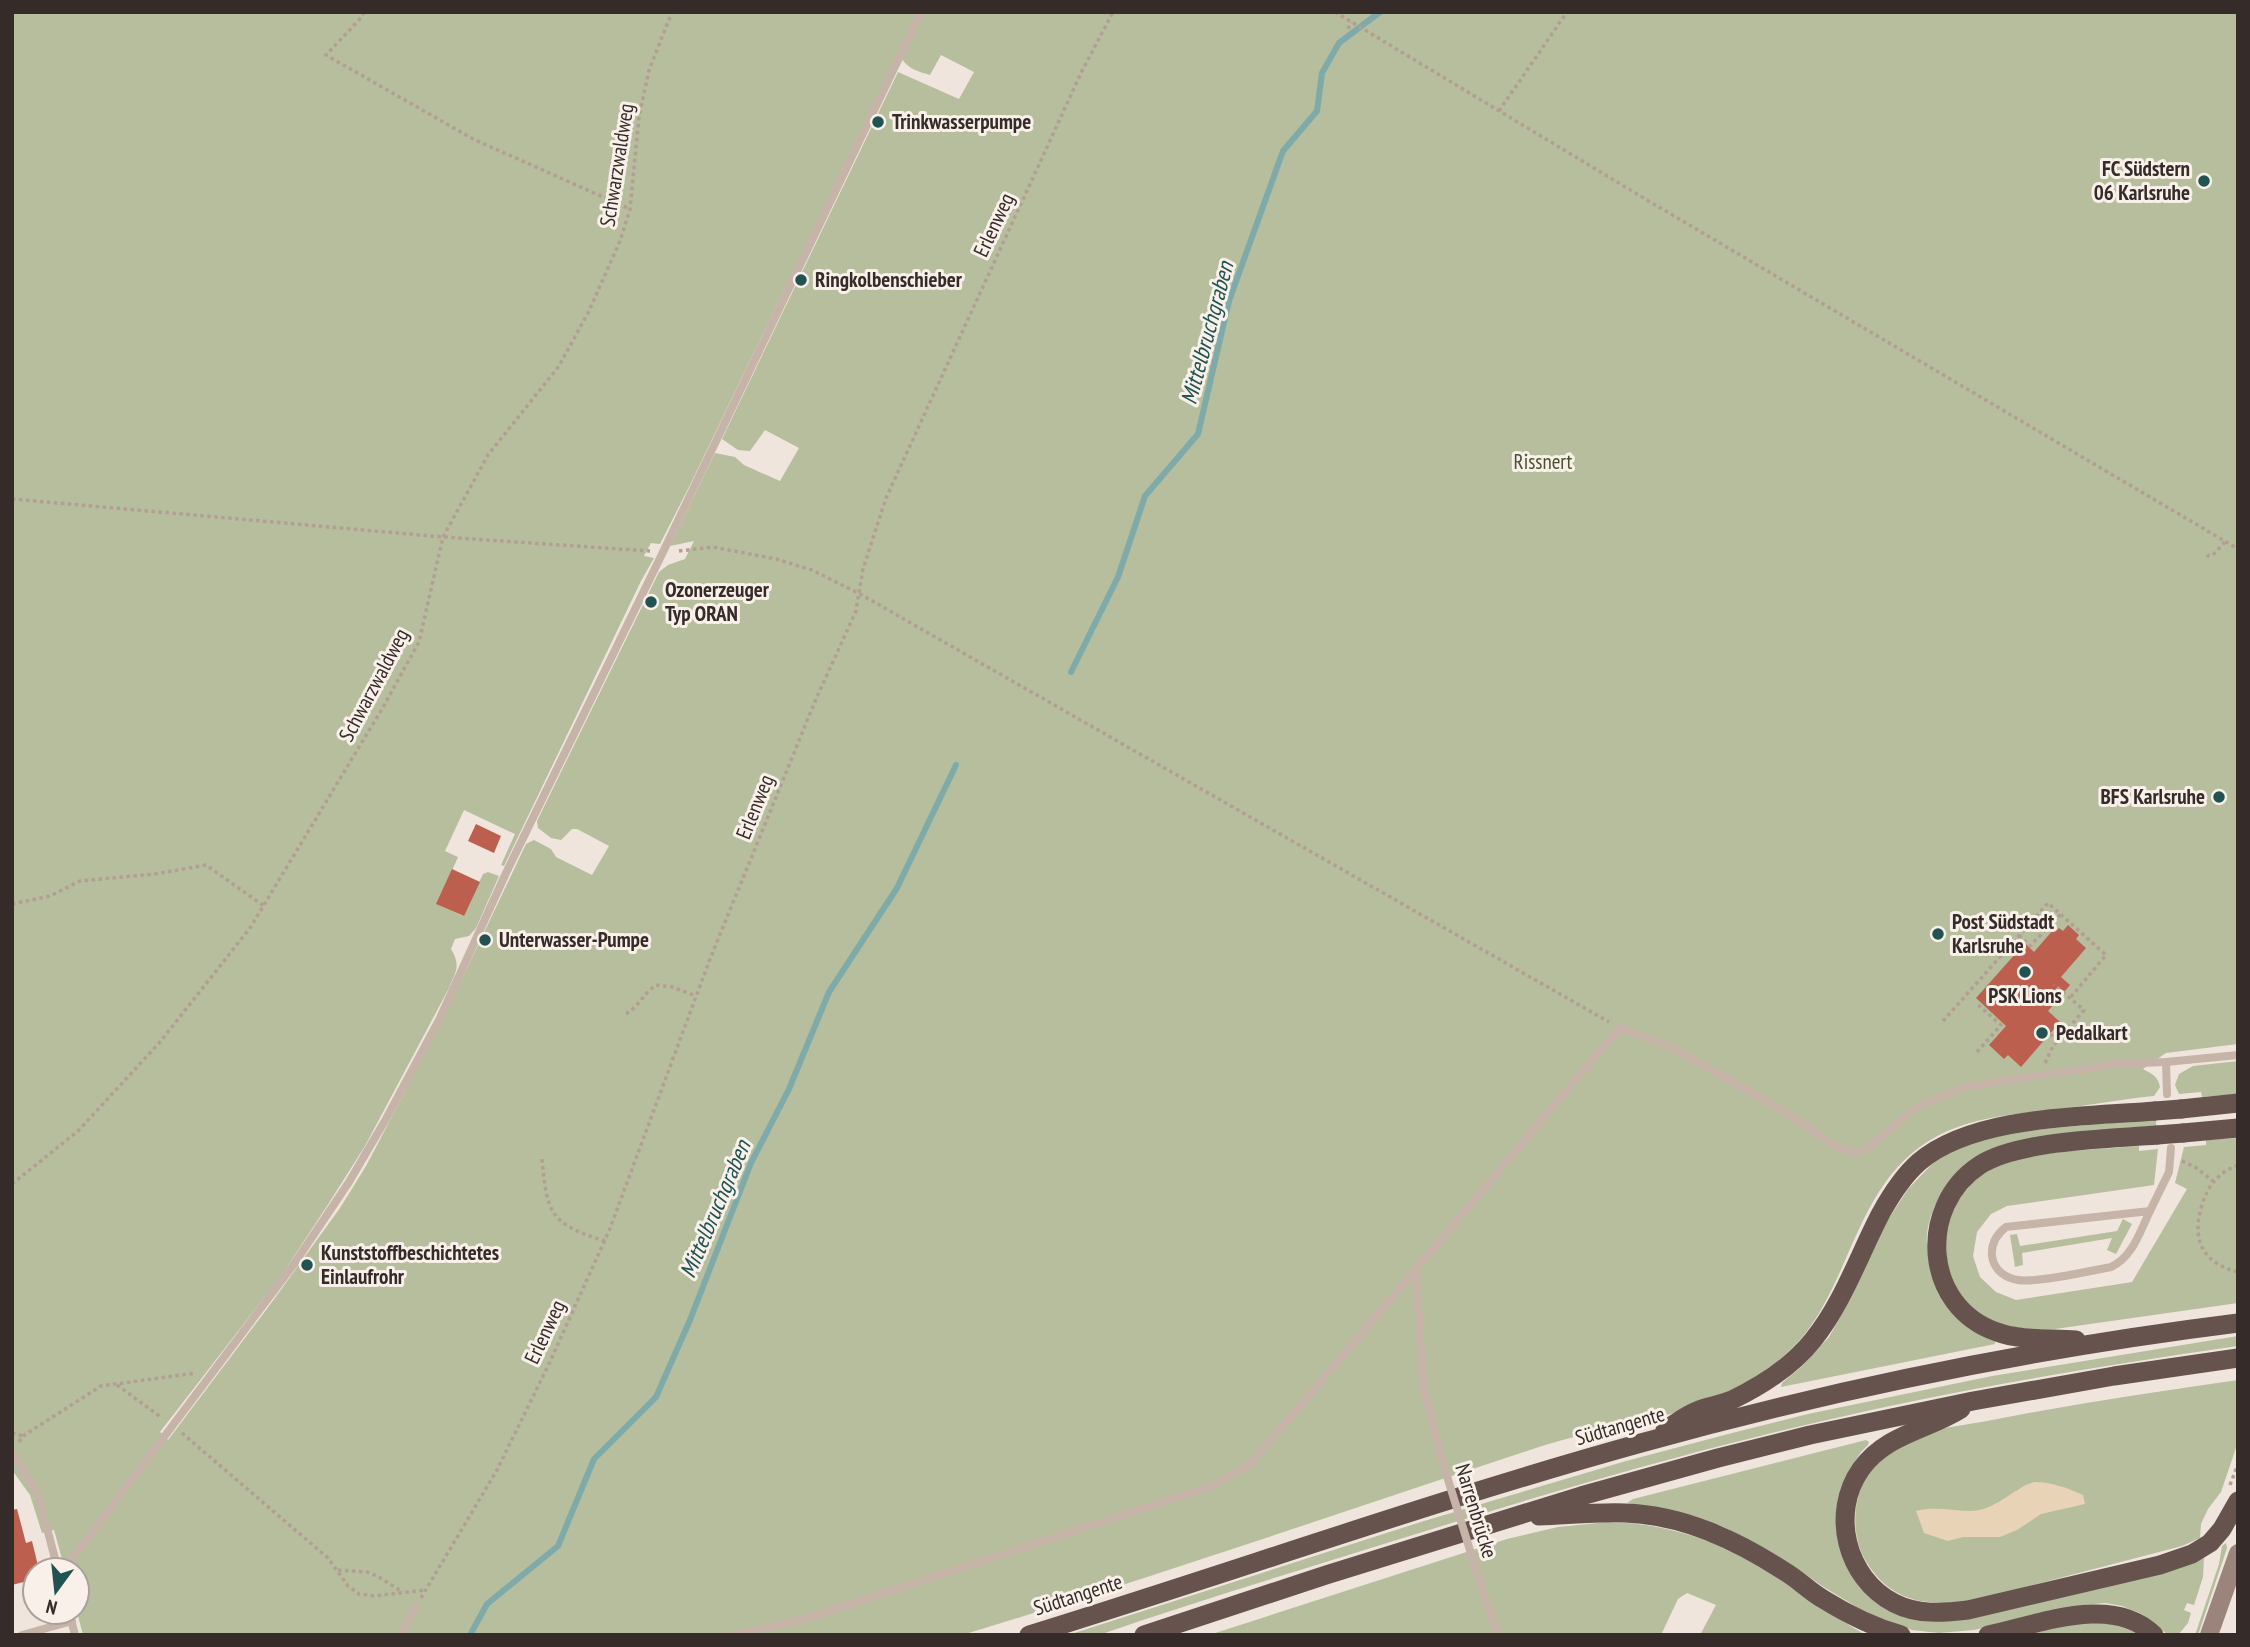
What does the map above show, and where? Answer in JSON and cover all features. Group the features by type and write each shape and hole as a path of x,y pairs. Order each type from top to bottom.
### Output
{"highway":[{"path":"1641,1443 1695,1411 1730,1401 1763,1383 1813,1341 1832,1313 1892,1194 1919,1162 1941,1147 1990,1128 2038,1121 2238,1103"},
{"path":"2109,1341 2018,1337 1997,1332 1978,1323 1958,1304 1943,1279 1936,1244 1940,1215 1946,1201 1961,1180 1979,1166 2012,1151 2056,1144 2171,1143 2238,1128"},
{"name":"Südtangente","path":"1029,1635 1417,1510 1710,1425 1899,1381 2109,1341 2238,1324"},
{"path":"1144,1635 1581,1496 1718,1458 1973,1401 2114,1376 2238,1359"},
{"path":"1973,1401 1944,1420 1898,1437 1879,1450 1860,1470 1850,1491 1844,1522 1854,1560 1864,1577 1880,1593 1903,1606 1922,1612 1968,1610 2160,1565 2210,1543 2229,1519 2238,1501"},
{"path":"1514,1518 1626,1513 1667,1518 1703,1528 1744,1547 1786,1572 1822,1599 1853,1616 1901,1635"},
{"path":"1988,1635 2062,1618 2099,1613 2123,1616 2137,1622 2154,1635"}],"main road":[{"path":"2209,1635 2238,1553"}],"lane":[{"path":"72,1556 294,1264 349,1182 386,1119 439,1020 506,873 921,12"},
{"path":"734,1635 808,1618 1215,1485 1250,1464 1416,1273 1620,1028 1671,1047 1786,1112 1837,1147 1855,1153 1867,1149 1917,1107 1965,1087 2116,1064 2238,1055"},
{"path":"2166,1062 2167,1094"},
{"path":"2150,1210 2006,1227 1998,1233 1994,1241 1993,1260 2001,1274 2018,1280 2111,1267 2121,1262 2127,1256 2150,1210 2169,1172 2171,1143"},
{"name":"Narrenbrücke","path":"1416,1273 1423,1384 1441,1457 1498,1635"},
{"path":"12,1452 38,1494 57,1556"},
{"path":"401,1635 415,1608"},
{"path":"22,1635 45,1626"}],"path":[{"path":"364,12 326,55 473,139 630,209"},
{"name":"Schwarzwaldweg","path":"12,1184 78,1131 160,1042 250,928 382,709 419,642 443,537 488,455 559,366 589,311 620,240 630,209 639,117 649,70 672,12"},
{"name":"Erlenweg","path":"415,1608 497,1470 605,1241 696,996 816,699 856,611 863,569 886,498 1081,73 1113,12"},
{"path":"1335,12 2238,549"},
{"path":"1499,111 1566,12"},
{"path":"1348,29 1351,22"},
{"path":"1364,39 1372,35"},
{"path":"12,499 443,537 663,552 713,547 776,559 812,570 860,594 1620,1028"},
{"path":"2207,557 2213,555 2225,542"},
{"path":"12,904 50,896 80,881 155,874 206,865 264,905"},
{"path":"1944,1021 2048,902 2106,955 2070,998"},
{"path":"2019,935 2030,946 2061,914"},
{"path":"2014,942 2021,948"},
{"path":"625,1014 639,1006 645,992 656,985 672,987 696,996"},
{"path":"2046,1074 2045,1061 2048,1053 2084,1010 2054,985"},
{"path":"1977,1004 2001,1025 1977,1052"},
{"path":"2050,1034 2057,1041"},
{"path":"2171,1143 2213,1181"},
{"path":"542,1159 545,1191 553,1216 575,1232 605,1241"},
{"path":"2238,1166 2213,1181 2198,1215 2197,1233 2206,1254 2220,1266 2238,1272"},
{"path":"12,1452 23,1436 101,1386 215,1370"},
{"path":"117,1385 173,1425 328,1558 348,1586 359,1594 374,1596 425,1590"},
{"path":"12,1433 23,1436"},
{"path":"338,1570 367,1572 402,1592"}],"green space":[{"name":"Rissnert","path":"12,12 918,12 690,485 660,544 651,543 644,556 654,558 504,866 501,865 515,834 464,810 445,851 458,857 437,904 463,916 483,874 488,872 499,876 476,928 469,936 455,939 451,949 456,968 449,988 365,1146 283,1273 160,1432 168,1440 340,1208 366,1166 440,1025 526,844 534,840 551,849 556,857 592,875 609,846 577,829 572,829 561,840 551,838 538,828 537,821 659,572 668,565 685,559 694,541 670,546 715,453 735,457 744,465 780,481 799,448 765,430 750,451 738,450 722,439 898,72 959,99 974,72 941,55 930,75 914,70 902,59 925,12 2238,12 2238,1044 2166,1053 2143,1069 2158,1080 2160,1087 2154,1096 1991,1118 1958,1127 1927,1142 1904,1160 1871,1205 1835,1282 1807,1331 1763,1372 1710,1401 1686,1409 1536,1448 1178,1567 962,1635 83,1635 81,1626 91,1626 91,1556 61,1556 54,1530 42,1533 30,1495 12,1470"},
{"path":"2238,1061 2238,1094 2202,1097 2201,1092 2179,1094 2175,1085 2179,1074 2193,1066"},
{"path":"2156,1119 2156,1127 1958,1172 1944,1189 1927,1231 1928,1253 1995,1344 1781,1387 1829,1337 1851,1298 1885,1224 1908,1189 1934,1162 1964,1143 2010,1132"},
{"path":"2238,1138 2238,1303 2055,1329 2027,1329 1990,1320 1965,1301 1953,1283 1947,1264 1945,1243 1949,1223 1957,1203 1970,1186 1987,1172 2019,1159 2060,1152 2139,1146 2139,1151 2158,1149 2154,1185 2007,1206 1991,1214 1977,1232 1973,1256 1980,1277 1996,1292 2016,1300 2132,1282 2187,1189 2175,1183 2184,1147 2206,1145 2206,1140"},
{"path":"2123,1219 2132,1224 2116,1254 2107,1250 2112,1238 2022,1253 2023,1265 2015,1267 2010,1235 2017,1234 2020,1246 2117,1231"},
{"path":"2238,1336 2238,1346 2056,1374 1935,1397 1706,1450 1457,1521 1099,1635 1068,1635 1424,1521 1626,1461 1732,1433 1808,1414 1992,1376"},
{"path":"2238,1380 2238,1442 2221,1492 2201,1524 2200,1538 2182,1546 1964,1603 1921,1601 1898,1593 1877,1576 1861,1551 1855,1524 1858,1496 1863,1483 1883,1457 1919,1435 1944,1428 2053,1409"},
{"path":"1866,1440 1868,1445 1848,1473 1840,1491 1836,1519 1889,1610 2008,1610 2177,1569 2204,1558 2203,1577 2194,1605 2187,1603 2184,1610 2191,1613 2188,1623 2178,1635 2168,1635 2142,1614 2105,1603 2084,1605 1974,1630 1939,1633 1912,1630 1870,1615 1795,1567 1726,1528 1694,1516 1627,1503 1633,1499"},
{"path":"1608,1522 1659,1527 1723,1547 1771,1572 1866,1635 1700,1635 1716,1605 1687,1593 1678,1599 1661,1635 1209,1635 1507,1539 1558,1527"},
{"path":"2226,1543 2227,1548 2198,1635 2195,1635 2219,1564 2222,1546"},
{"path":"2109,1620 2142,1635 2027,1635 2071,1624"}],"sand":[{"path":"2034,1482 2053,1484 2077,1492 2083,1495 2085,1504 2041,1514 2017,1530 2000,1537 1963,1537 1948,1541 1924,1533 1916,1511 1978,1510 1993,1505"}],"building":[{"path":"476,824 501,836 494,853 468,841"},
{"path":"452,869 480,882 464,916 436,904"},
{"path":"2068,925 2079,935 2076,939 2086,948 2061,977 2070,985 2048,1011 2060,1022 2021,1067 2008,1055 2004,1059 1989,1045 2006,1026 1976,998 2025,943 2034,952 2053,930 2055,932 2059,928 2063,931"},
{"path":"17,1509 26,1543 32,1541 36,1556 21,1556 21,1583 12,1585 12,1510"}],"waterway":[{"name":"Mittelbruchgraben","path":"1071,672 1118,577 1145,496 1198,434 1229,301 1283,151 1317,111 1322,73 1339,43 1380,12"},
{"name":"Mittelbruchgraben","path":"470,1635 487,1604 558,1546 594,1459 656,1397 690,1320 751,1163 789,1089 829,992 897,888 956,765"}],"place":[{"name":"Trinkwasserpumpe","path":"878,122"},
{"name":"FC Südstern 06 Karlsruhe","path":"2204,181"},
{"name":"Ringkolbenschieber","path":"801,280"},
{"name":"Ozonerzeuger Typ ORAN","path":"651,602"},
{"name":"BFS Karlsruhe","path":"2219,797"},
{"name":"Post Südstadt Karlsruhe","path":"1938,934"},
{"name":"Unterwasser-Pumpe","path":"485,940"},
{"name":"PSK Lions","path":"2025,972"},
{"name":"Pedalkart","path":"2042,1033"},
{"name":"Kunststoffbeschichtetes Einlaufrohr","path":"307,1265"}]}
